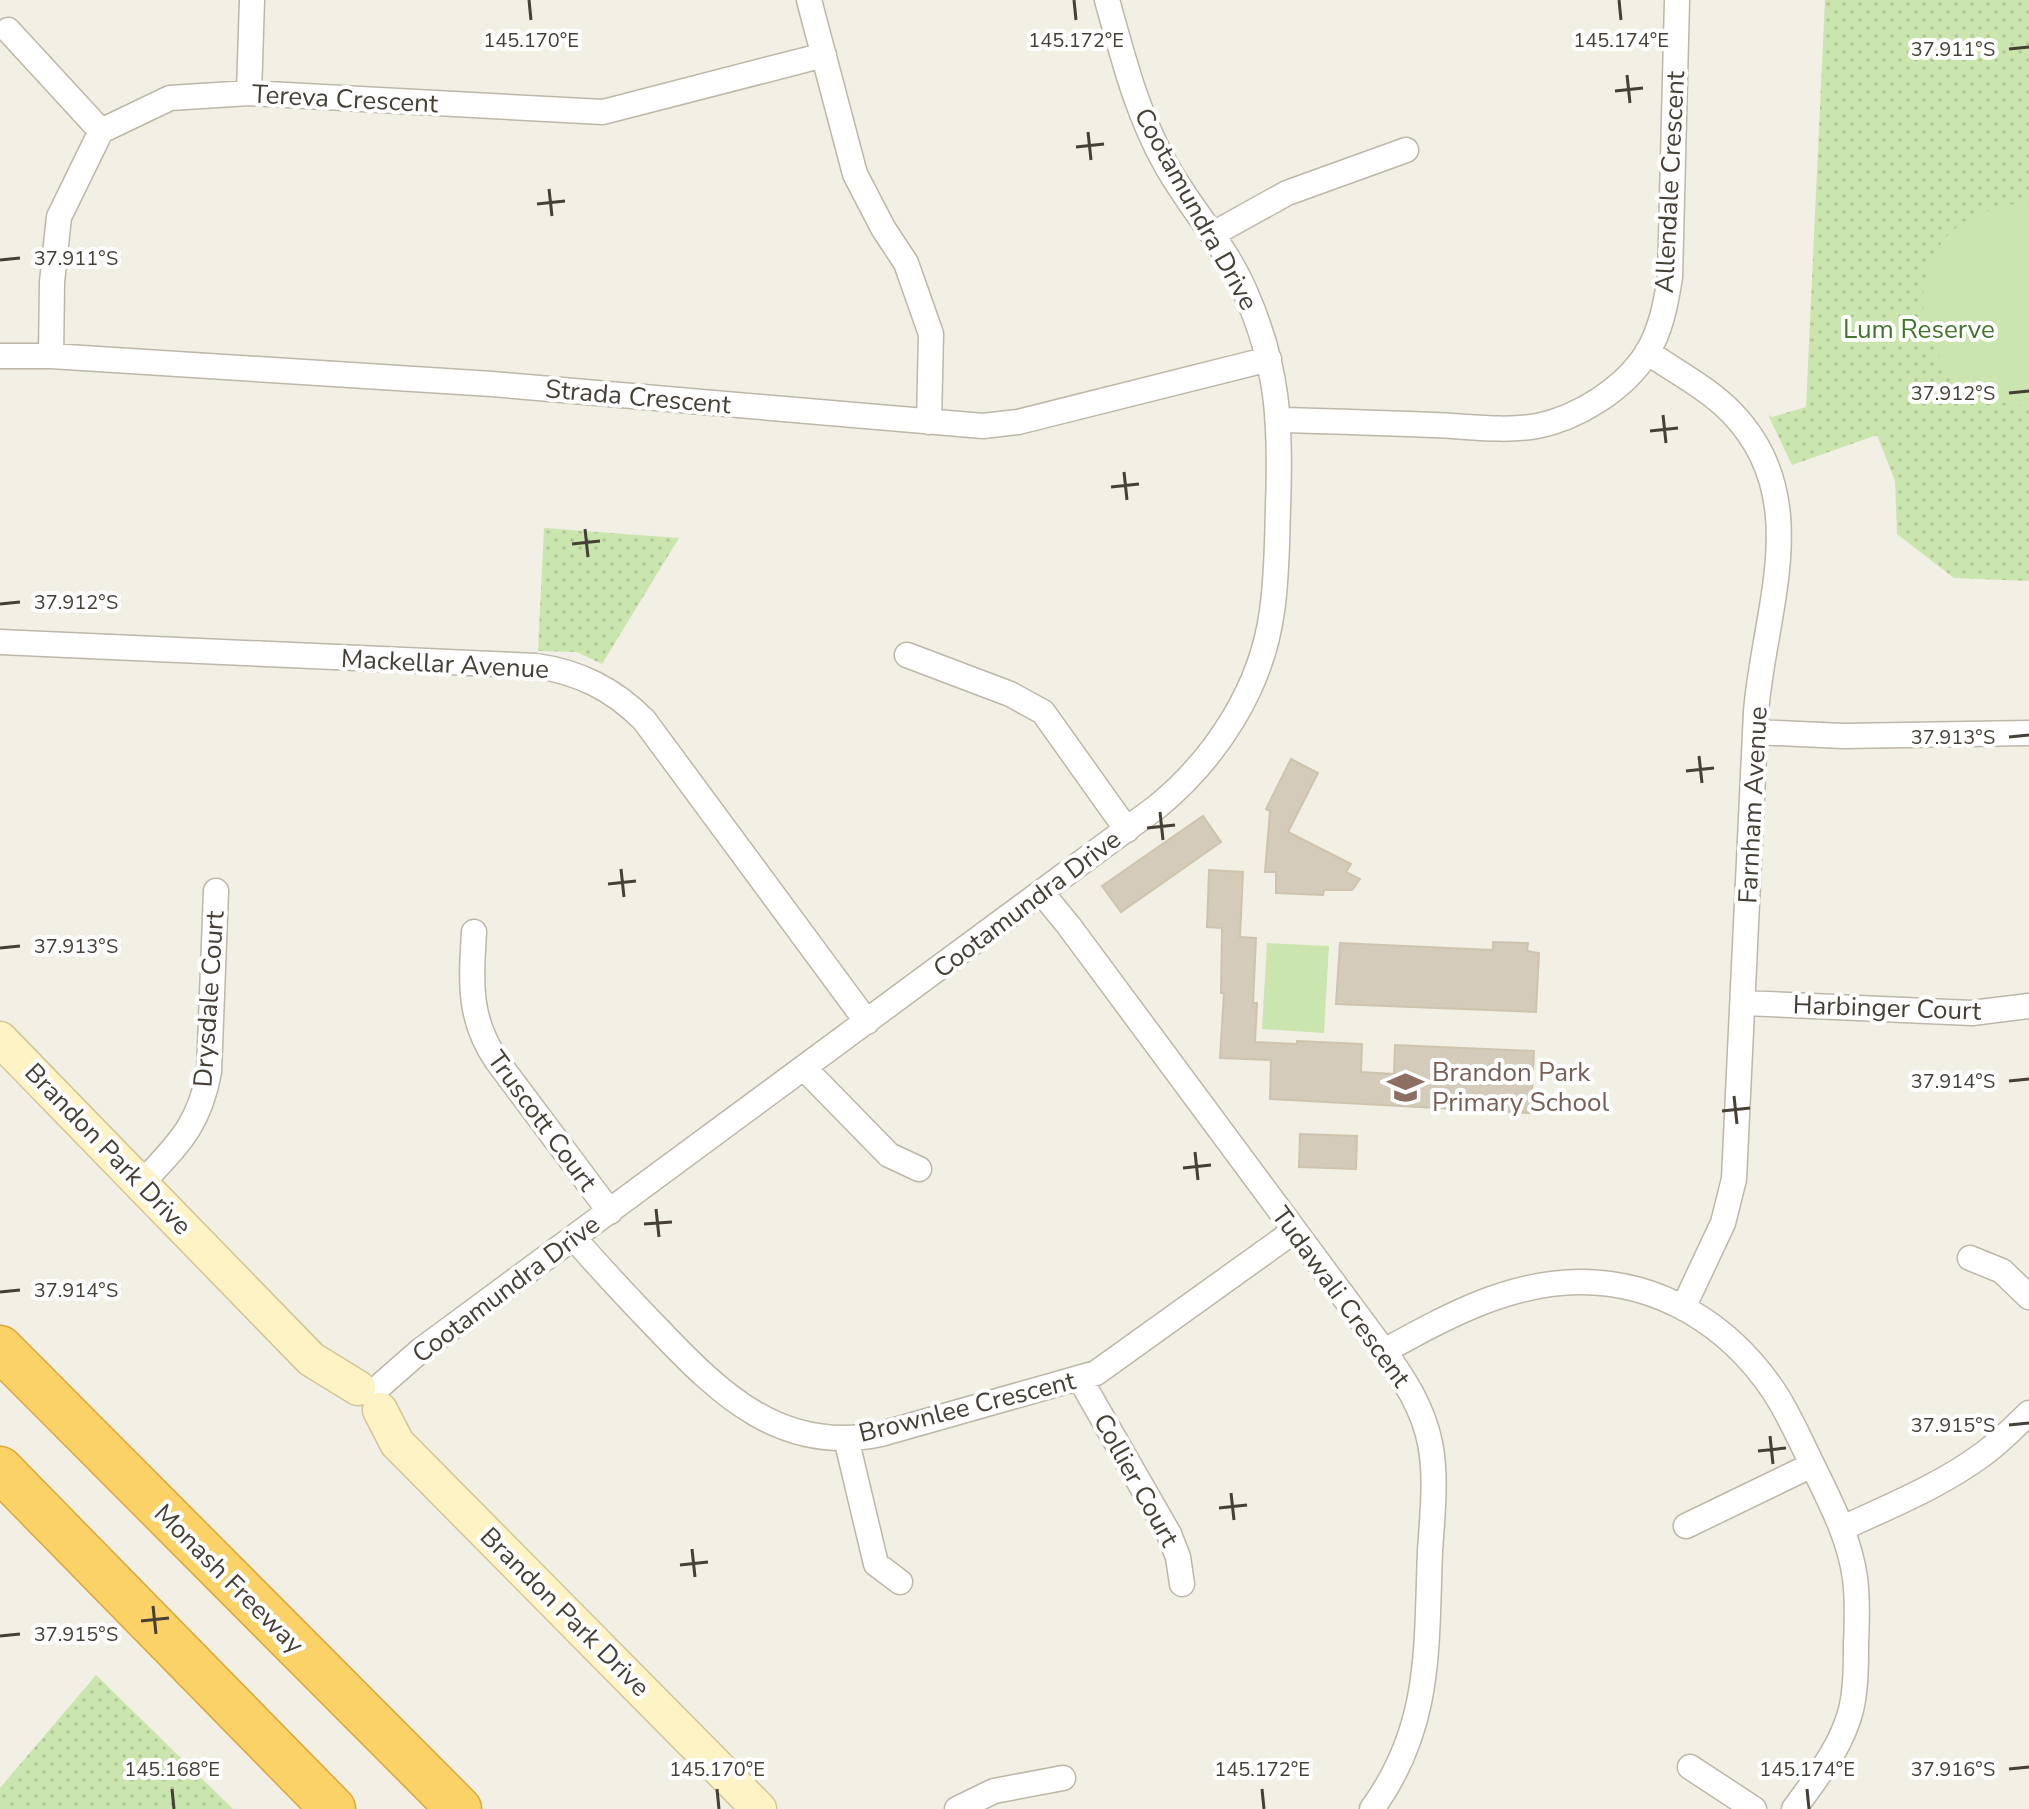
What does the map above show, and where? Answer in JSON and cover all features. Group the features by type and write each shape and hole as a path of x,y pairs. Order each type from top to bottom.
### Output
{"highway":[{"name":"Monash Freeway","path":"0,1348 459,1809"},
{"path":"0,1469 333,1809"}],"street":[{"path":"249,93 252,0"},
{"path":"809,0 855,174 883,228 906,263 931,334 929,422"},
{"name":"Cootamundra Drive","path":"373,1394 421,1350 805,1069 1184,785 1227,728 1251,683 1273,610 1280,420 1269,359 1244,288 1213,234 1167,168 1143,120 1107,0"},
{"name":"Allendale Crescent","path":"1280,420 1535,426 1576,412 1627,376 1647,352 1660,323 1670,277 1677,0"},
{"path":"8,30 101,131 59,217 52,282 51,356"},
{"name":"Tereva Crescent","path":"101,131 170,98 249,93 603,112 824,55"},
{"path":"1213,234 1280,196 1406,150"},
{"name":"Farnham Avenue","path":"1647,352 1731,411 1751,436 1770,472 1777,500 1779,541 1777,586 1760,671 1755,732 1744,1003 1732,1195 1720,1231 1684,1306"},
{"name":"Strada Crescent","path":"0,356 51,356 492,384 983,426 1018,422 1269,359"},
{"name":"Mackellar Avenue","path":"0,642 536,666 588,679 620,698 644,720 867,1022"},
{"path":"907,655 1010,694 1043,712 1127,830"},
{"path":"1755,732 1843,736 2029,733"},
{"name":"Drysdale Court","path":"142,1183 189,1130 206,1090 216,891"},
{"name":"Tudawali Crescent","path":"1042,893 1384,1351 1407,1385 1420,1412 1430,1441 1433,1493 1425,1671 1412,1734 1391,1780 1372,1809"},
{"name":"Truscott Court","path":"474,932 473,1001 482,1037 610,1212"},
{"name":"Harbinger Court","path":"1744,1003 1947,1013 1993,1012 2029,1006"},
{"name":"Brandon Park Drive","path":"0,1039 311,1359 373,1394 397,1443 759,1809"},
{"path":"805,1069 889,1155 919,1169"},
{"name":"Brownlee Crescent","path":"574,1238 682,1354 730,1399 759,1417 786,1427 846,1438 881,1434 1080,1379 1105,1368 1294,1231"},
{"path":"1970,1258 2002,1271 2029,1297"},
{"path":"1384,1351 1488,1299 1548,1284 1582,1282 1608,1284 1660,1296 1684,1306 1725,1336 1755,1365 1782,1404 1843,1528 1853,1563 1857,1594 1854,1694 1842,1739 1794,1809"},
{"name":"Collier Court","path":"1080,1379 1169,1534 1178,1557 1182,1584"},
{"path":"1843,1528 1966,1466 2029,1413"},
{"path":"846,1438 876,1564 900,1582"},
{"path":"1686,1526 1812,1465"},
{"path":"1690,1767 1754,1809"},
{"path":"957,1809 994,1791 1063,1778"}],"green space":[{"name":"Lum Reserve","path":"1825,0 2029,0 2029,581 1954,578 1897,534 1895,481 1877,435 1792,465 1768,415 1772,417 1806,407"},
{"path":"2029,203 2029,404 2023,406 1978,395 1946,366 1934,348 1926,327 1923,306 1924,284 1930,263 1941,244 1957,227 1981,213"},
{"path":"544,528 679,538 602,664 577,652 538,651"},
{"path":"1267,943 1329,946 1324,1033 1262,1029"},
{"path":"96,1675 233,1809 0,1809 0,1788"}],"building":[{"path":"1291,759 1318,773 1288,832 1351,864 1346,872 1360,879 1352,890 1324,890 1323,895 1276,893 1276,872 1265,872 1270,811 1266,809"},
{"path":"1203,816 1221,842 1121,912 1102,886"},
{"path":"1209,870 1243,872 1240,937 1256,938 1255,1042 1362,1044 1361,1072 1394,1074 1395,1045 1534,1051 1531,1113 1270,1099 1271,1060 1220,1058 1224,993 1221,993 1222,928 1207,927"},
{"path":"1493,942 1528,943 1527,951 1539,953 1536,1012 1336,1004 1340,943 1493,950"},
{"path":"1300,1134 1357,1136 1356,1169 1299,1167"}],"place":[{"name":"Brandon Park Primary School","path":"1406,1087"}]}
